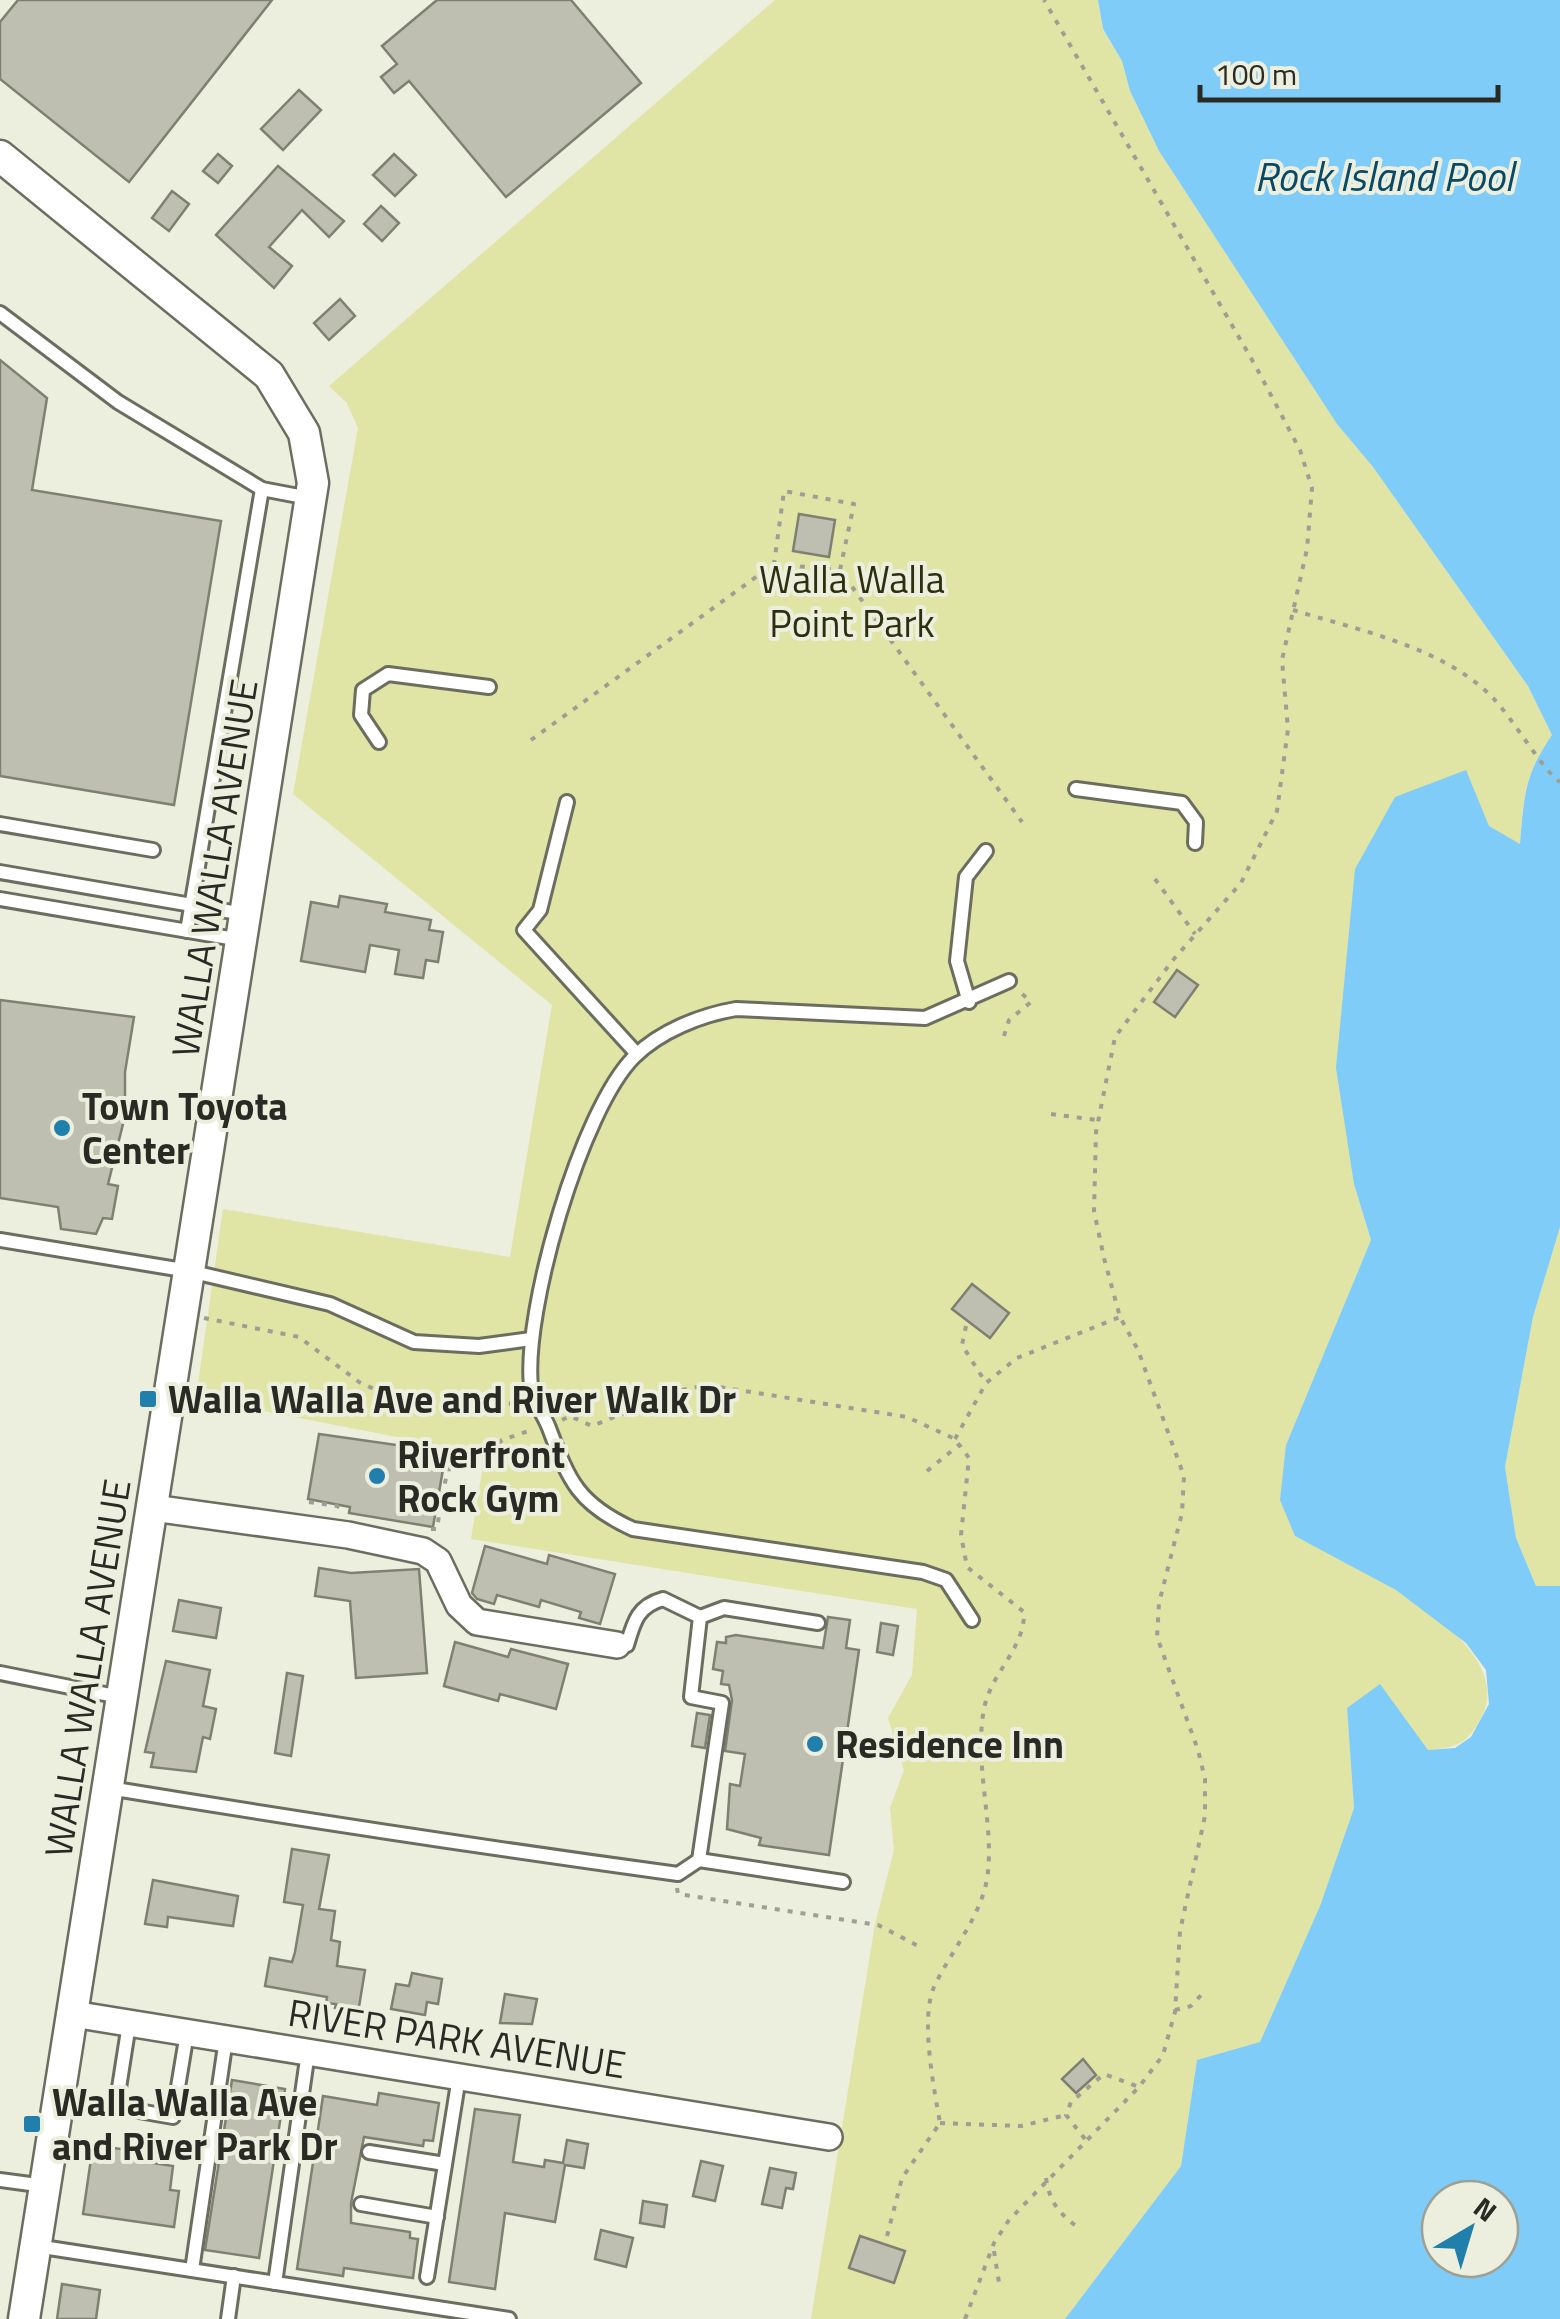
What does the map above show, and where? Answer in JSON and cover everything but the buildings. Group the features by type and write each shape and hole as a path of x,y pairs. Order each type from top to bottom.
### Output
{"street":[{"name":"WALLA WALLA AVENUE","path":"0,156 269,375 304,433 312,470 312,498 24,2319"},
{"path":"152,1508 348,1535 423,1552 438,1561 459,1605 478,1622 617,1644"},
{"name":"RIVER PARK AVENUE","path":"73,2014 829,2136"}],"lane":[{"path":"0,313 118,402 262,489 312,498"},
{"path":"187,932 262,489"},
{"path":"378,742 361,715 363,690 388,674 489,687"},
{"path":"1076,789 1182,803 1196,822 1195,843"},
{"path":"567,802 540,910 524,930 637,1054"},
{"path":"0,824 153,850"},
{"path":"969,1002 957,961 966,877 986,851"},
{"path":"0,872 192,904 245,927"},
{"path":"0,899 187,932 245,927"},
{"path":"972,1620 946,1580 923,1572 633,1529 607,1517 564,1473 531,1390 531,1339 579,1147 613,1081 637,1054 682,1025 736,1009 926,1018 969,1002 1009,980"},
{"path":"0,1240 189,1271 330,1304 414,1342 479,1346 531,1339"},
{"path":"617,1644 627,1644 635,1618 649,1603 663,1599 700,1616 724,1608 818,1623"},
{"path":"699,1860 722,1703 691,1697 700,1616"},
{"path":"0,1672 123,1697"},
{"path":"108,1788 456,1846 675,1874 699,1860 842,1882"},
{"path":"130,2024 116,2107 173,2117 187,2033"},
{"path":"192,2270 226,2039"},
{"path":"276,2283 308,2052"},
{"path":"427,2277 460,2077"},
{"path":"369,2152 445,2164"},
{"path":"0,2180 46,2186"},
{"path":"361,2204 437,2217"},
{"path":"36,2246 509,2319"},
{"path":"228,2319 234,2276"}],"path":[{"path":"965,2319 993,2247 1009,2220 1139,2087 1163,2054 1175,2010 1180,1932 1204,1816 1205,1779 1157,1637 1160,1603 1182,1512 1184,1476 1138,1350 1120,1317 1094,1211 1097,1120 1115,1036 1195,934 1241,883 1277,811 1288,728 1282,660 1307,549 1312,488 1300,450 1044,0"},
{"path":"774,564 784,491 854,504 840,570 1022,822"},
{"path":"531,740 774,564 840,570"},
{"path":"1293,610 1386,639 1447,666 1488,692 1557,781"},
{"path":"1155,879 1195,934"},
{"path":"1004,1036 1010,1020 1030,1002 1009,980"},
{"path":"1051,1114 1097,1120"},
{"path":"182,1313 299,1337 359,1382 389,1396 516,1402 533,1430"},
{"path":"954,1439 986,1383 1018,1358 1120,1317"},
{"path":"966,1326 962,1345 986,1383"},
{"path":"420,1527 437,1529 445,1480 458,1452 464,1448 493,1449 502,1440 570,1416 592,1426 682,1390 707,1385 907,1416 959,1444 968,1458 961,1534 967,1567 1024,1612 1025,1627 993,1681 984,1709 980,1782 986,1811 986,1884 932,1991 930,2059 940,2123 902,2178 885,2244"},
{"path":"927,1471 959,1444"},
{"path":"310,1502 337,1506 354,1519"},
{"path":"844,1752 882,1757 912,1747 940,1745"},
{"path":"675,1874 678,1894 878,1925 922,1948"},
{"path":"1175,2010 1192,2006 1202,1994"},
{"path":"1066,2115 1071,2102 1104,2074 1139,2087"},
{"path":"940,2123 1021,2126 1066,2115"},
{"path":"1066,2115 1086,2139"},
{"path":"1046,2178 1049,2197 1060,2214 1080,2229"},
{"path":"993,2247 1000,2290"}],"green space":[{"name":"Walla Walla Point Park","path":"775,0 1098,0 1103,30 1122,61 1130,91 1159,151 1337,424 1373,467 1528,686 1552,735 1527,787 1520,845 1489,826 1465,771 1354,1184 1371,1240 1286,1445 1295,1536 1388,1585 1455,1634 1477,1661 1487,1689 1481,1718 1460,1743 1427,1750 1380,1685 1347,1708 1354,1808 1320,1906 1260,2042 1197,2060 1181,2166 1065,2319 811,2319 875,1924 894,1850 890,1808 904,1770 888,1718 912,1675 917,1609 471,1539 485,1454 196,1398 223,1209 510,1257 552,1005 293,794 358,428 347,403 329,386"},
{"path":"1560,1227 1560,1586 1536,1586 1516,1538 1505,1467 1533,1317"}],"water":[{"name":"Rock Island Pool","path":"1098,0 1560,0 1560,1227 1533,1317 1505,1467 1516,1538 1536,1586 1560,1586 1560,2319 1065,2319 1181,2166 1197,2060 1260,2042 1320,1906 1354,1808 1347,1708 1380,1684 1428,1750 1455,1748 1471,1737 1489,1704 1486,1670 1466,1643 1396,1590 1295,1536 1280,1500 1286,1445 1371,1240 1354,1184 1336,1068 1355,869 1395,797 1466,770 1489,826 1520,844 1527,787 1552,735 1528,686 1373,467 1337,424 1159,151 1130,91 1122,61 1103,29"}],"place":[{"name":"Town Toyota Center","path":"62,1128"},
{"name":"Walla Walla Ave and River Walk Dr","path":"148,1399"},
{"name":"Riverfront Rock Gym","path":"377,1476"},
{"name":"Residence Inn","path":"815,1744"},
{"name":"Walla Walla Ave and River Park Dr","path":"32,2124"}]}
